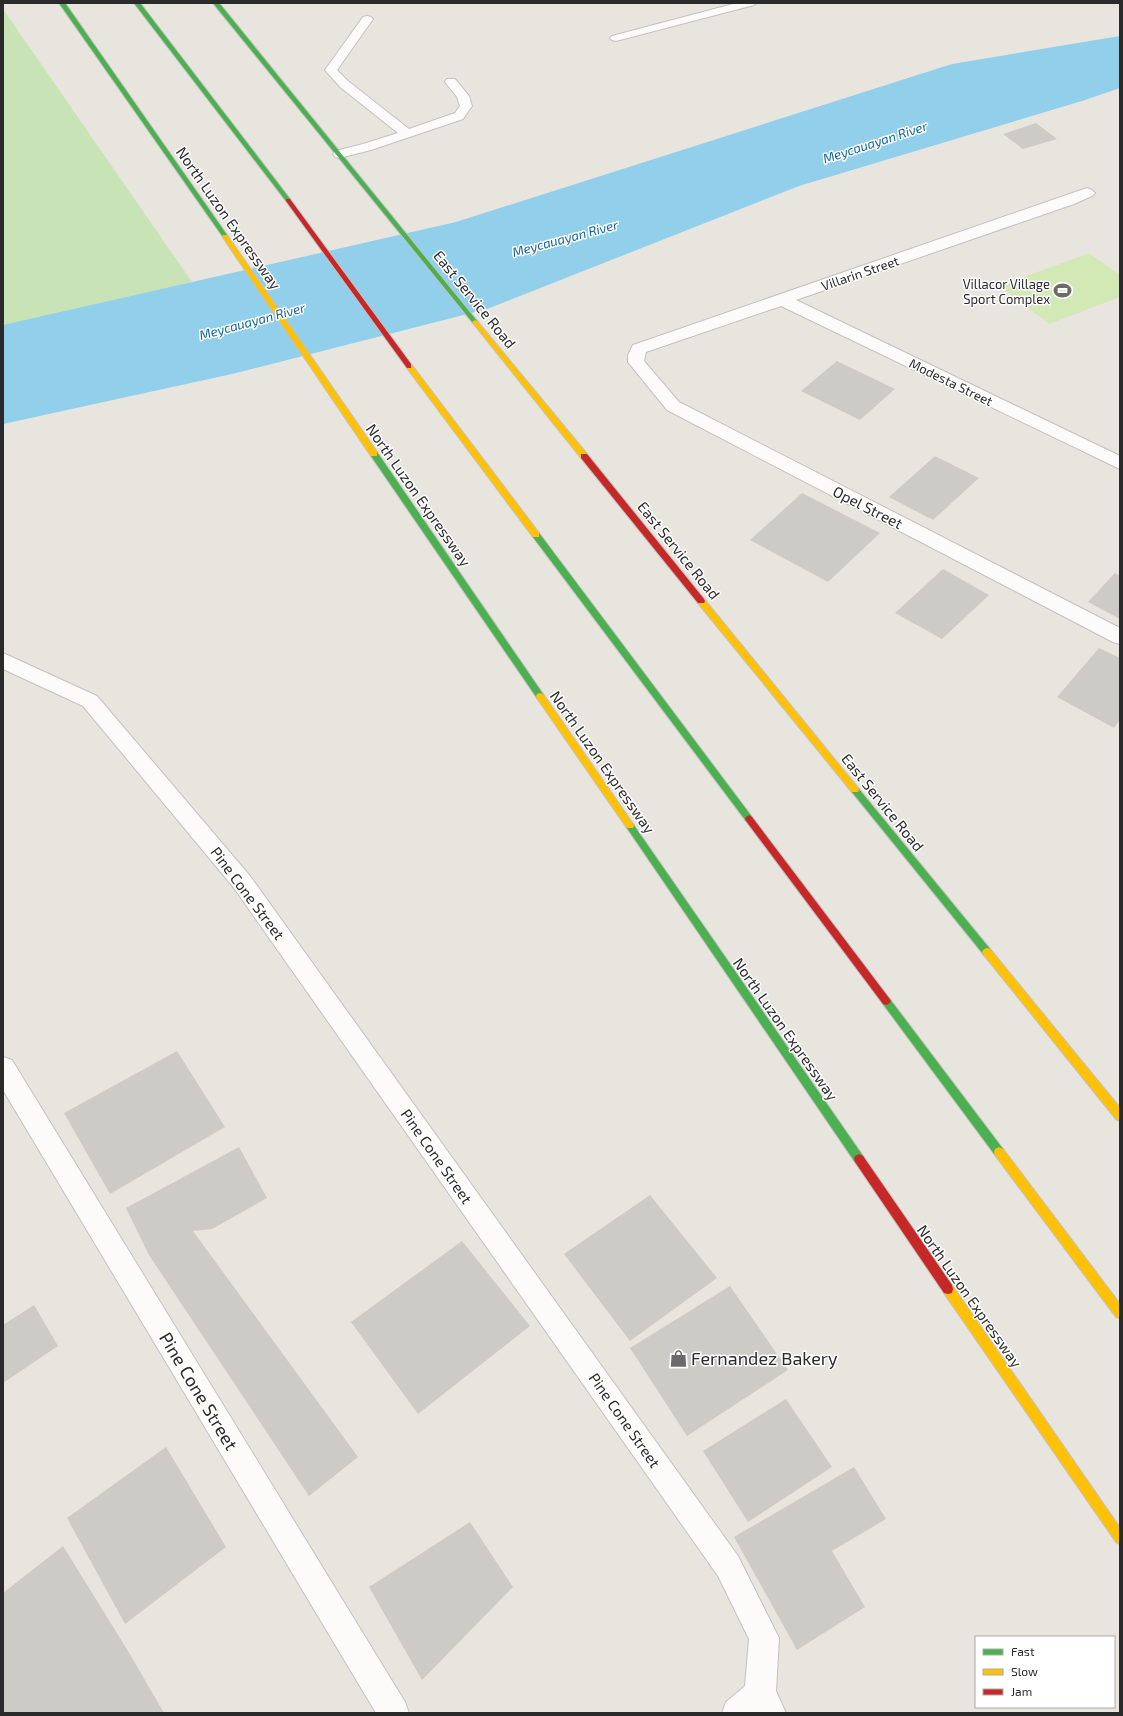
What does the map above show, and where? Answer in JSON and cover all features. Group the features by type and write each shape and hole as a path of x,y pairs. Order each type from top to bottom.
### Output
{"main road":[{"name":"North Luzon Expressway","path":"62,3 222,232 1120,1538"},
{"path":"137,3 300,216 405,361 1120,1313"},
{"name":"East Service Road","path":"216,3 1120,1116"}],"street":[{"name":"Villarin Street","path":"636,355 639,349 1070,201 1087,193"},
{"name":"Modesta Street","path":"782,300 1120,463"},
{"name":"Opel Street","path":"636,355 636,362 673,406 1120,637"},
{"name":"Pine Cone Street","path":"3,660 90,700 242,882 728,1566 764,1638 765,1703 737,1713"},
{"name":"Pine Cone Street","path":"3,1068 394,1713"}],"lane":[{"path":"616,38 750,3"},
{"path":"367,19 330,70 344,84 406,133"},
{"path":"339,154 367,148 406,133 459,116 466,106 463,96 451,82"}],"green space":[{"path":"3,9 192,282 3,326"},
{"name":"Villacor Village Sport Complex","path":"1089,253 1120,275 1120,297 1049,324 1000,286"}],"water":[{"name":"Meycauayan River","path":"1120,36 1120,88 1082,101 799,186 487,309 232,374 3,424 3,325 456,222 952,64"}],"building":[{"path":"1036,123 1057,139 1023,149 1003,134"},
{"path":"837,361 895,389 860,420 801,391"},
{"path":"935,456 979,478 933,520 889,497"},
{"path":"802,493 880,533 828,582 750,540"},
{"path":"943,569 989,595 942,639 895,613"},
{"path":"1115,573 1120,576 1120,619 1088,602"},
{"path":"1099,648 1120,658 1120,720 1114,728 1057,697"},
{"path":"177,1051 225,1127 110,1194 64,1113"},
{"path":"239,1147 267,1198 212,1229 193,1231 358,1457 309,1496 149,1255 126,1208"},
{"path":"650,1195 717,1278 630,1341 564,1254"},
{"path":"462,1241 530,1326 418,1414 351,1322"},
{"path":"730,1286 788,1370 687,1436 630,1348"},
{"path":"34,1305 58,1346 3,1383 3,1325"},
{"path":"786,1399 832,1467 748,1522 703,1451"},
{"path":"166,1447 226,1547 125,1624 67,1518"},
{"path":"854,1467 886,1519 832,1551 865,1607 797,1650 734,1537"},
{"path":"470,1522 513,1587 422,1680 369,1587"},
{"path":"63,1546 128,1651 164,1713 3,1713 3,1593"}],"traffic: fast":[{"path":"62,3 225,236"},
{"path":"137,3 288,200"},
{"path":"216,3 475,322"},
{"path":"374,454 540,696"},
{"path":"536,535 749,819"},
{"path":"855,790 987,952"},
{"path":"630,826 859,1159"},
{"path":"886,1001 999,1152"}],"traffic: slow":[{"path":"225,236 374,454"},
{"path":"475,322 584,456"},
{"path":"409,366 536,535"},
{"path":"701,601 855,790"},
{"path":"540,696 630,826"},
{"path":"987,952 1120,1116"},
{"path":"999,1152 1120,1313"},
{"path":"948,1289 1120,1538"}],"traffic: jam":[{"path":"288,200 409,366"},
{"path":"584,456 701,601"},
{"path":"749,819 886,1001"},
{"path":"859,1159 948,1289"}],"place":[{"name":"Villacor Village Sport Complex","path":"1063,291"},
{"name":"Fernandez Bakery","path":"678,1358"}]}
